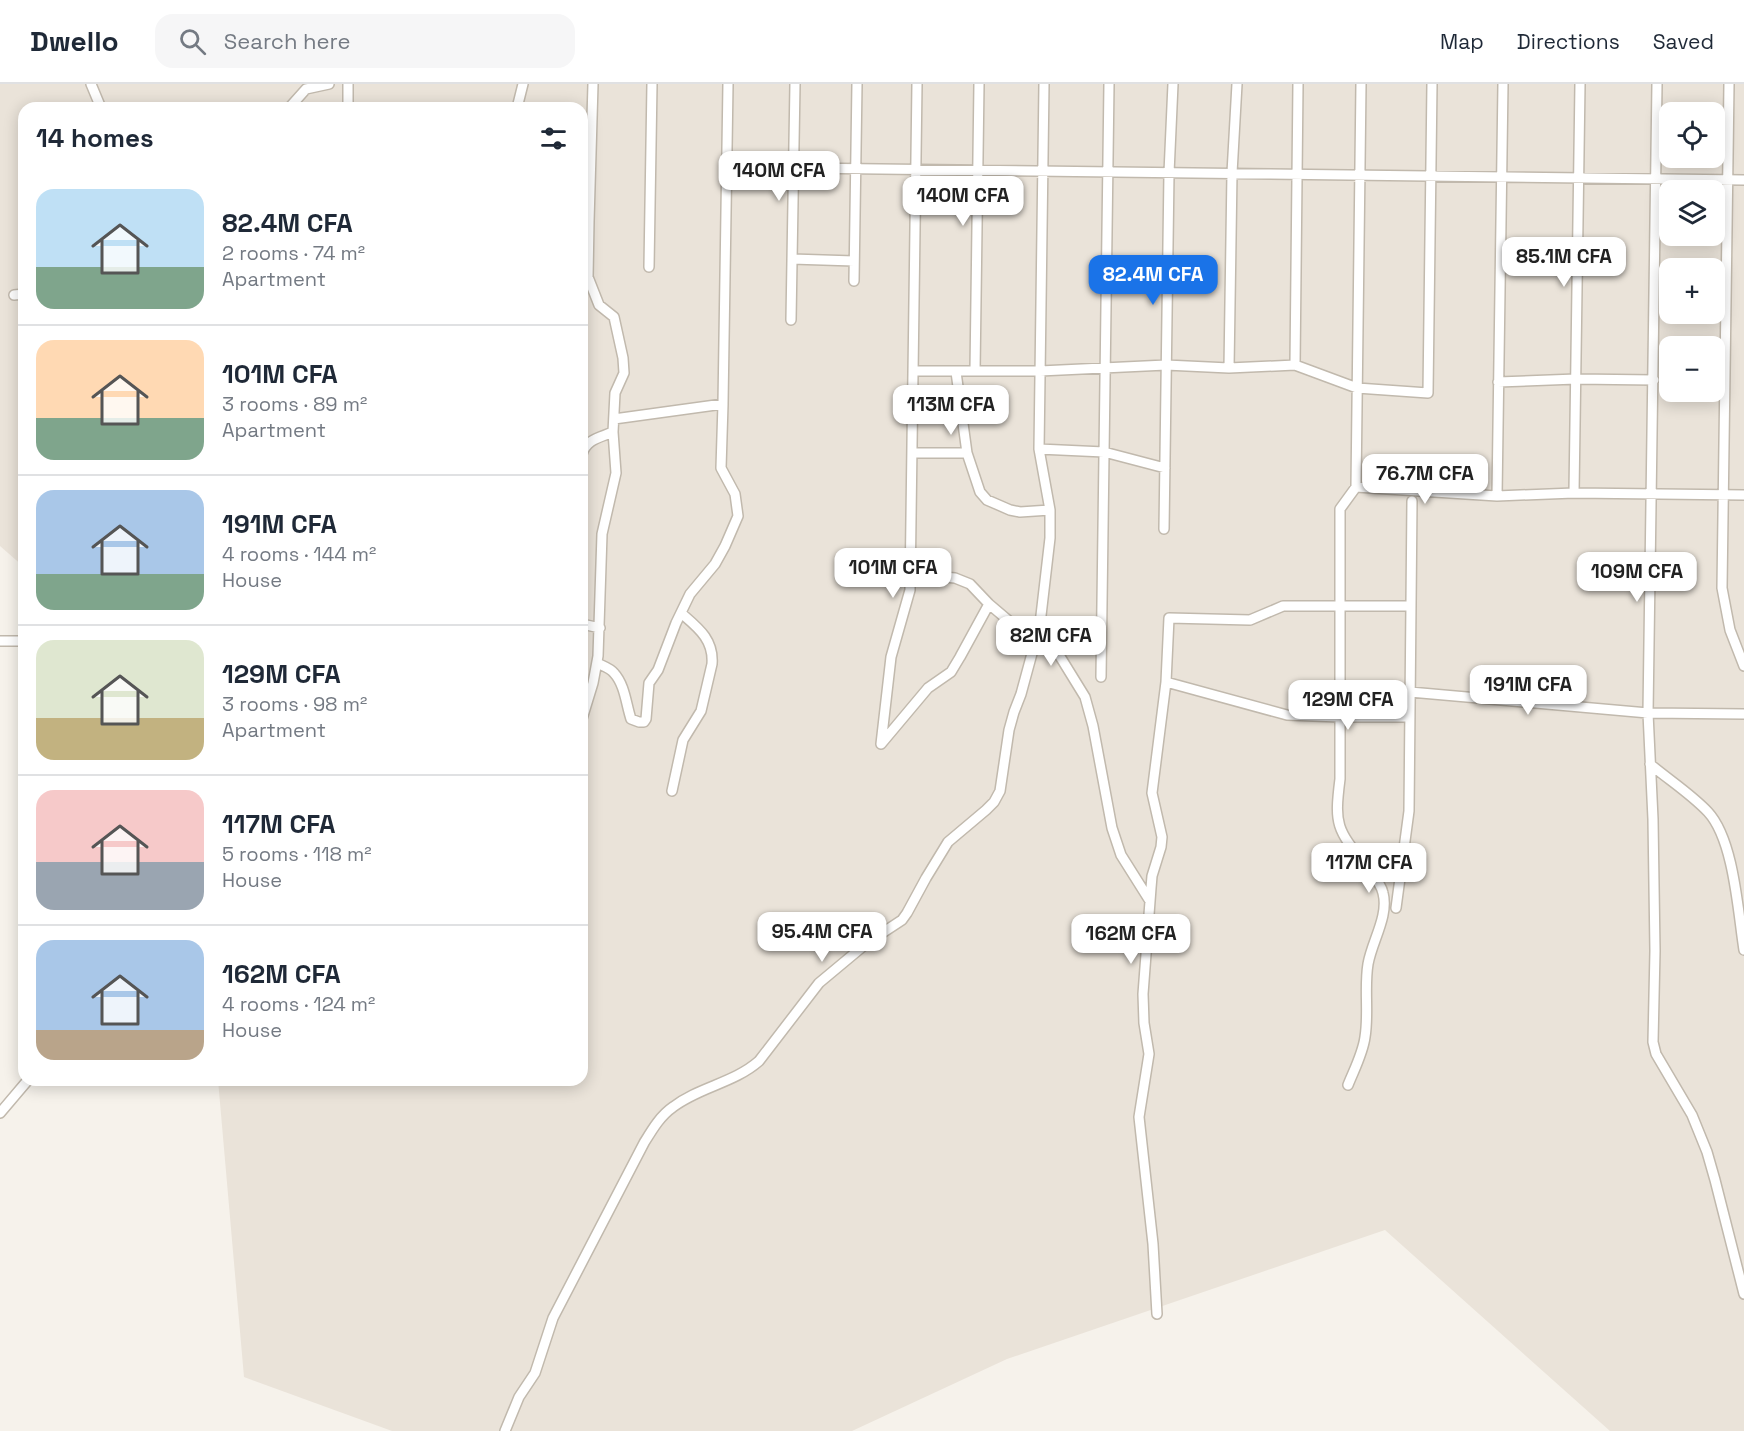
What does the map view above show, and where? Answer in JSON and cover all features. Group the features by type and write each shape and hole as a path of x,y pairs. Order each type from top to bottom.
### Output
{"street":[{"path":"91,84 98,102"},
{"path":"294,102 306,89 329,84"},
{"path":"348,84 348,102"},
{"path":"518,102 522,84"},
{"path":"588,702 597,663 600,628 602,534 616,473 613,432 615,393 624,373 614,317 599,305 588,277 593,84"},
{"path":"649,267 652,84"},
{"path":"597,663 613,671 623,689 632,719 644,722 649,683 658,670 681,613 694,588 715,564 738,516 735,494 721,468 728,84"},
{"path":"791,320 795,84"},
{"path":"854,281 857,84"},
{"path":"917,84 910,590 891,657 881,744 928,688 951,672 989,604"},
{"path":"975,371 979,84"},
{"path":"505,1431 519,1397 535,1373 553,1318 644,1143 661,1117 690,1096 749,1070 759,1061 819,984 867,943 902,920 948,842 994,802 1000,791 1009,730 1040,624 1050,538 1050,510 1039,449 1044,84"},
{"path":"1101,677 1109,84"},
{"path":"1164,529 1169,172 1173,84"},
{"path":"1229,368 1232,173 1237,84"},
{"path":"1295,365 1298,84"},
{"path":"1348,1084 1365,1037 1368,964 1384,909 1383,890 1345,840 1340,831 1336,807 1340,779 1340,509 1356,487 1361,84"},
{"path":"913,371 1040,371 1166,365 1229,368 1295,365 1357,388 1428,393 1432,84"},
{"path":"1497,496 1503,84"},
{"path":"1575,493 1580,84"},
{"path":"1657,84 1648,713 1653,819 1653,1042 1656,1054 1692,1115 1707,1152 1744,1294"},
{"path":"1729,84 1722,588 1730,630 1744,666"},
{"path":"726,167 1744,180"},
{"path":"792,259 854,261"},
{"path":"956,372 967,453 980,492 987,500 1010,510 1020,512 1050,510"},
{"path":"1498,382 1576,379 1654,380"},
{"path":"614,419 723,404"},
{"path":"588,443 613,432"},
{"path":"1039,449 1104,452 1165,468"},
{"path":"912,453 967,453"},
{"path":"1356,487 1497,496 1575,493 1744,495"},
{"path":"1396,908 1409,812 1412,501"},
{"path":"910,574 955,578 970,584 989,604 1035,643"},
{"path":"1157,1314 1153,1244 1139,1117 1149,1054 1144,1023 1143,994 1152,876 1162,837 1152,794 1166,682 1168,618 1250,620 1283,606 1411,606"},
{"path":"672,791 683,740 701,711 713,656 705,635 681,613"},
{"path":"1040,624 1084,697 1093,726 1112,828 1121,855 1150,901"},
{"path":"588,625 600,628"},
{"path":"0,641 18,641"},
{"path":"1166,682 1287,715 1410,717"},
{"path":"1410,692 1648,713 1744,714"},
{"path":"1650,764 1687,793 1714,820 1729,851 1744,950"},
{"path":"0,1113 23,1086"}],"shaded area":[{"path":"0,84 1744,84 1744,1431 1610,1431 1385,1230 1007,1359 852,1431 392,1431 244,1377 219,1086 588,1086 588,102 18,102 18,562 0,546"}]}
